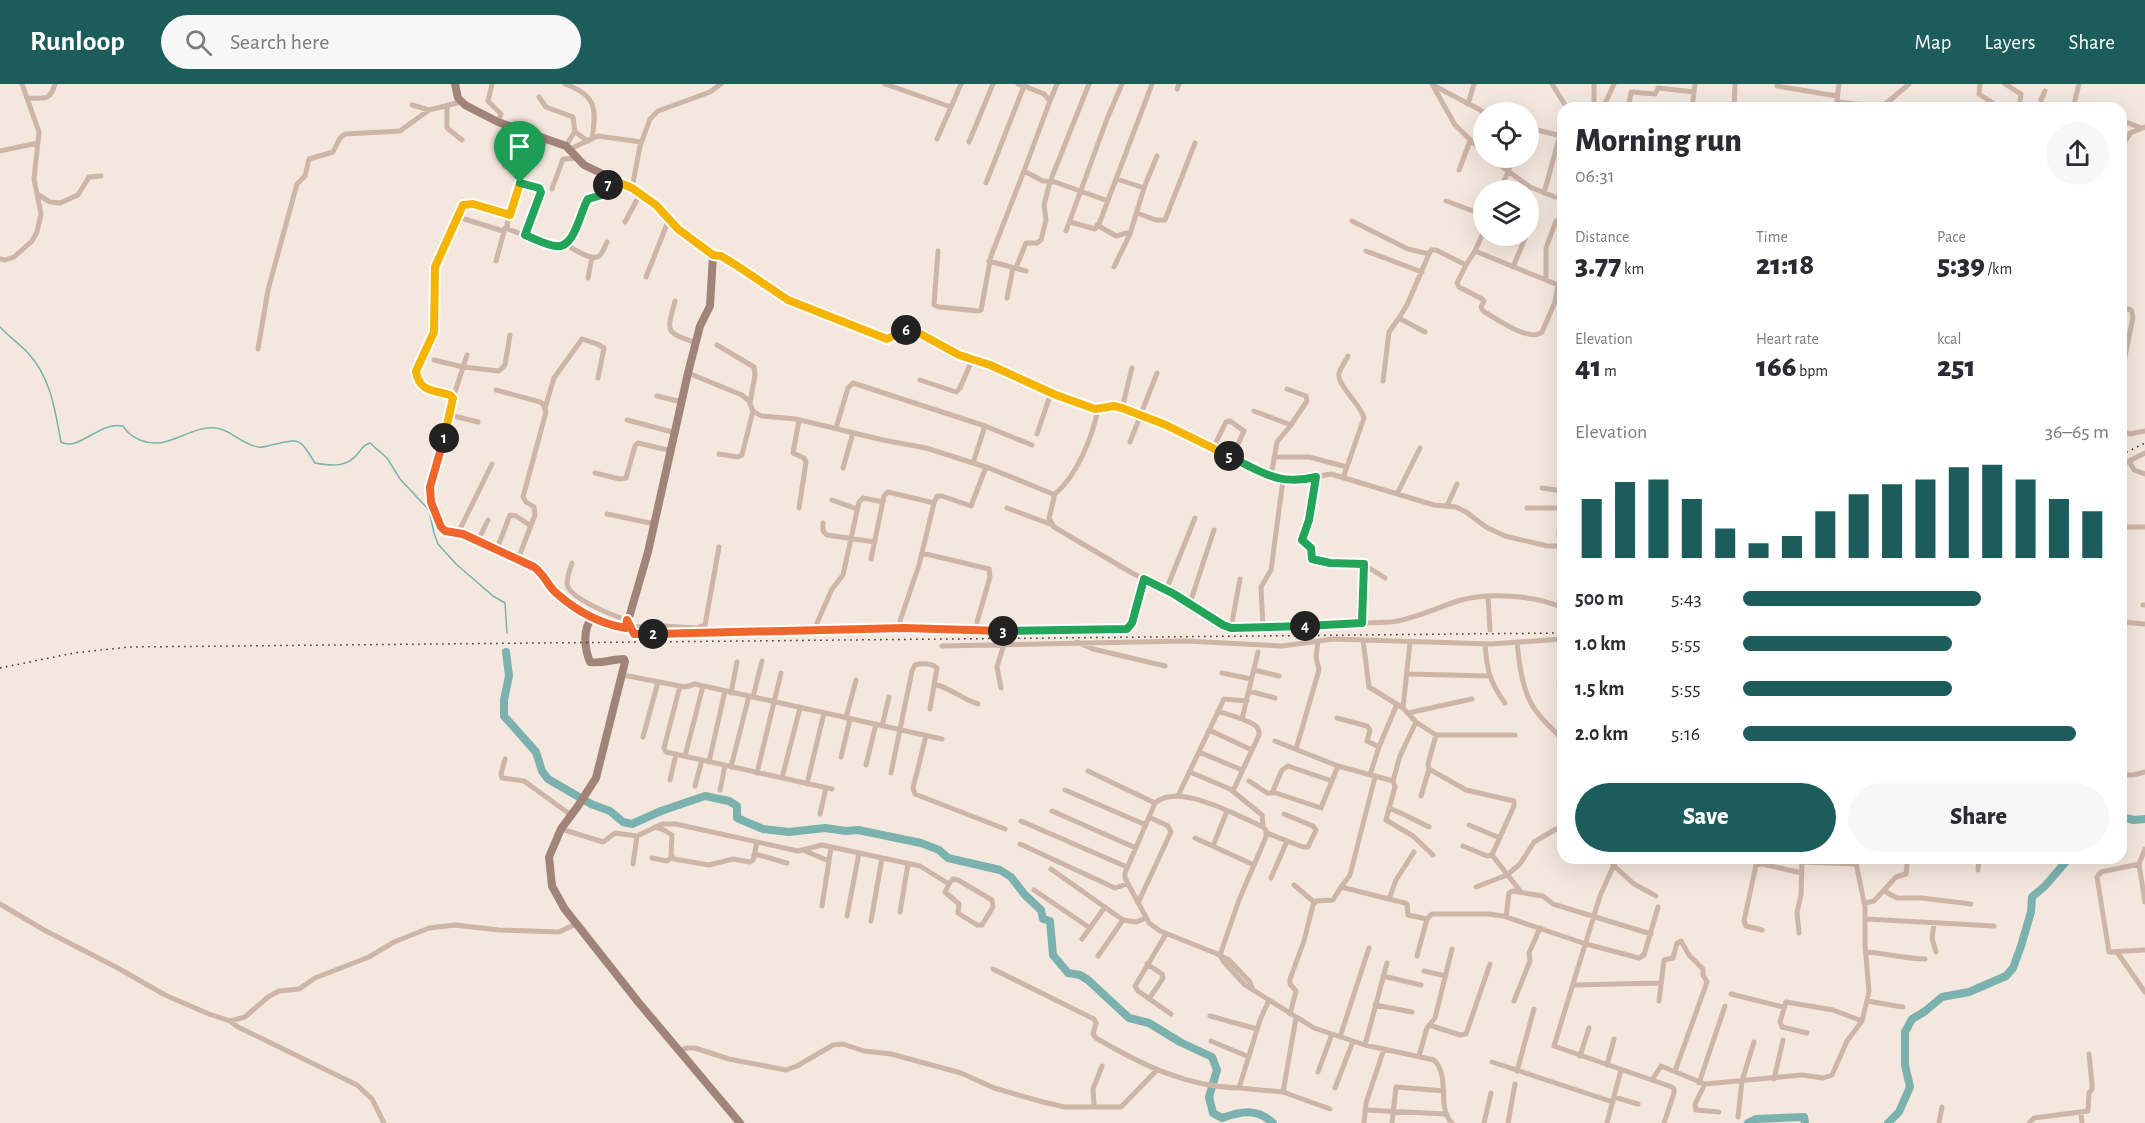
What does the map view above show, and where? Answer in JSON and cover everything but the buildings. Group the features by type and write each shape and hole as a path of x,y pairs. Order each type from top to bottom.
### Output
{"street":[{"path":"1,261 24,249 35,236 41,214 34,179 38,143 37,126 22,84"},
{"path":"27,98 47,97 52,94 55,84"},
{"path":"455,84 461,102 502,124 568,147 584,165 632,188 656,205 678,229 713,255 721,256 788,300 819,314 887,339 911,330 950,351 1052,393 1098,409 1114,406 1140,415 1271,477 1292,481 1331,474 1434,505 1462,510 1481,524 1505,536 1547,546 1557,546"},
{"path":"492,84 488,100 501,114 504,166 522,173"},
{"path":"565,84 579,87 586,94 595,111 590,139"},
{"path":"632,188 645,128 658,111 710,92 721,84"},
{"path":"885,84 951,107"},
{"path":"937,139 961,84"},
{"path":"969,142 993,84"},
{"path":"938,251 934,305 981,310 989,261 997,236 1057,84"},
{"path":"1007,298 1015,268 1026,243 1037,243 1041,240 1046,217 1044,205 1050,182 1089,84"},
{"path":"1066,231 1122,84"},
{"path":"1070,222 1091,229 1097,225 1117,179 1152,84"},
{"path":"1432,84 1473,106"},
{"path":"1432,84 1455,125 1473,144"},
{"path":"1468,104 1474,84"},
{"path":"1552,84 1563,102"},
{"path":"1594,84 1594,102"},
{"path":"1606,102 1614,84"},
{"path":"1693,102 1695,84"},
{"path":"1734,102 1735,84"},
{"path":"1777,86 1837,102 1839,84"},
{"path":"1890,102 1909,84"},
{"path":"1980,84 1979,94 1991,102"},
{"path":"2005,84 2021,94 2020,102"},
{"path":"2074,102 2079,84"},
{"path":"987,183 1022,85 1043,93 1050,101"},
{"path":"1629,102 1631,92 1654,94 1659,86 1694,92"},
{"path":"2041,102 2045,91"},
{"path":"539,97 546,107 573,117 575,131 568,147"},
{"path":"258,349 268,290 297,184 305,176 309,159 333,152 340,138 345,134 400,131 429,110 461,102"},
{"path":"412,105 429,110"},
{"path":"447,105 444,124 451,133 462,140"},
{"path":"2127,122 2143,128"},
{"path":"2127,137 2143,128"},
{"path":"575,131 590,139"},
{"path":"1539,131 1557,135"},
{"path":"568,147 603,137 641,142"},
{"path":"496,261 522,173 528,161 540,152 546,138"},
{"path":"1459,170 1470,141"},
{"path":"0,151 38,143"},
{"path":"1137,213 1156,220 1165,220 1196,143"},
{"path":"1544,193 1557,149"},
{"path":"1114,267 1158,156"},
{"path":"552,189 563,159 577,158"},
{"path":"1503,168 1530,187 1555,197"},
{"path":"1504,180 1510,168"},
{"path":"1024,171 1039,179 1108,201"},
{"path":"37,194 50,202 60,203 78,195 89,177 101,176"},
{"path":"566,245 571,239 586,201 590,197 602,195 611,179"},
{"path":"1117,179 1144,188"},
{"path":"520,183 539,188 541,192 525,235"},
{"path":"625,222 640,194"},
{"path":"1446,201 1473,211"},
{"path":"453,398 423,387 419,383 416,371 434,332 435,267 463,205 468,204 510,215"},
{"path":"458,218 511,230 554,246 566,245 592,257 601,255 607,242"},
{"path":"646,277 669,219"},
{"path":"1352,221 1408,249 1429,254"},
{"path":"1546,280 1546,248 1556,221"},
{"path":"1097,225 1116,236 1127,233"},
{"path":"1477,246 1457,283 1459,287 1482,298 1483,311 1508,326 1534,336 1542,333 1557,297"},
{"path":"1513,267 1522,246"},
{"path":"1383,381 1389,332 1407,305 1431,250 1437,250 1466,265"},
{"path":"1366,251 1422,272"},
{"path":"1475,251 1557,284"},
{"path":"467,355 453,398 430,487 430,495 441,527 445,531 478,540 518,559 542,573 556,593 592,618 604,624 626,628 629,624 655,524 687,373 700,326 710,306 713,255"},
{"path":"588,278 592,257"},
{"path":"989,261 1026,271"},
{"path":"675,301 669,326 670,331 674,335 696,343"},
{"path":"2127,308 2133,313 2127,336"},
{"path":"1399,318 1425,332"},
{"path":"434,360 495,372 503,369 510,335"},
{"path":"518,559 536,511 532,505 523,500 523,497 546,412 545,408 554,378 582,339 604,348 598,378"},
{"path":"717,345 754,367 755,375 750,403"},
{"path":"1343,478 1364,418 1361,409 1340,380 1339,373 1348,356"},
{"path":"920,380 956,392 972,360"},
{"path":"1122,408 1132,368"},
{"path":"687,373 742,395 750,403 753,411 742,455 719,454"},
{"path":"1130,442 1157,373"},
{"path":"836,428 848,388 852,383 985,426 1032,445"},
{"path":"1271,477 1277,442 1306,404 1307,399 1303,394 1287,389"},
{"path":"496,390 540,402 545,408"},
{"path":"1037,434 1052,393"},
{"path":"657,396 682,402"},
{"path":"1050,524 1049,518 1054,495 1066,483 1088,444 1098,409"},
{"path":"753,411 761,416 800,420 926,448 986,467 1054,495"},
{"path":"1254,411 1291,425"},
{"path":"450,415 478,422"},
{"path":"627,420 676,433"},
{"path":"799,508 806,462 804,458 793,453 800,420"},
{"path":"1213,448 1226,422 1230,421 1244,432 1232,457"},
{"path":"973,463 985,426"},
{"path":"2127,433 2145,431"},
{"path":"843,468 854,433"},
{"path":"594,473 620,479 626,478 635,446 638,443 672,451"},
{"path":"1397,494 1420,448"},
{"path":"2145,453 2129,461 2134,470 2145,474"},
{"path":"1274,457 1309,456 1347,467"},
{"path":"458,533 492,464"},
{"path":"900,621 922,553 935,498 939,495 966,506 972,505 986,467"},
{"path":"1316,477 1309,520 1302,540 1311,548 1312,559 1330,563 1364,564 1385,578"},
{"path":"1263,627 1261,587 1271,570 1283,480"},
{"path":"1447,506 1457,484"},
{"path":"1542,488 1557,490"},
{"path":"871,559 886,494 890,491 933,503"},
{"path":"817,623 832,589 843,575 859,502 863,498 883,502"},
{"path":"832,500 857,509"},
{"path":"1007,508 1050,524 1107,560 1190,603 1231,628 1403,621 1458,601 1488,597 1534,598 1557,607"},
{"path":"1527,508 1557,508"},
{"path":"607,514 655,524"},
{"path":"497,549 510,515 516,516 531,526"},
{"path":"1166,590 1195,518"},
{"path":"478,540 488,520"},
{"path":"823,523 823,531 827,535 874,542"},
{"path":"2127,527 2145,528"},
{"path":"1190,603 1214,530"},
{"path":"572,563 567,583 570,590 596,609 629,624 696,628 705,626 718,547"},
{"path":"922,553 989,569 990,577 977,622"},
{"path":"1362,623 1364,564"},
{"path":"629,624 634,634 638,635 904,628 1011,632 1119,630 1127,629 1132,623 1144,579"},
{"path":"1231,628 1240,579"},
{"path":"1488,597 1489,676 1493,687 1505,703"},
{"path":"592,618 588,621 586,636 586,650 590,662 599,664 624,659 623,675 596,778 561,829 549,857 552,886 576,924 740,1123"},
{"path":"2127,622 2145,624"},
{"path":"942,646 1209,641 1282,646 1318,641 1363,640 1488,644 1557,639"},
{"path":"1363,640 1369,687 1397,704 1416,722 1437,735 1515,735"},
{"path":"1296,749 1319,670 1316,657 1318,641"},
{"path":"1076,642 1086,647 1164,666"},
{"path":"1406,711 1410,642"},
{"path":"1517,642 1528,698 1537,712 1557,734"},
{"path":"1001,688 997,667 1004,644"},
{"path":"1242,719 1258,652"},
{"path":"720,790 762,661"},
{"path":"709,762 737,662"},
{"path":"891,773 913,667 918,664 935,665 937,670 930,709"},
{"path":"1254,670 1280,676"},
{"path":"757,773 781,673"},
{"path":"1222,673 1251,679"},
{"path":"1407,674 1489,676"},
{"path":"623,675 687,687 695,684 942,739"},
{"path":"841,757 856,680"},
{"path":"643,737 658,682"},
{"path":"934,684 947,687 961,698 978,704"},
{"path":"680,686 664,748 666,752 829,789 820,814"},
{"path":"685,756 703,686"},
{"path":"1249,691 1275,698"},
{"path":"866,765 889,697"},
{"path":"1178,796 1224,699 1247,701"},
{"path":"1406,711 1472,699"},
{"path":"1294,885 1314,902 1333,900 1350,875 1379,747 1397,704"},
{"path":"782,778 800,708"},
{"path":"1218,711 1255,724 1259,729 1259,735 1233,791"},
{"path":"807,784 824,713"},
{"path":"1337,718 1366,726 1370,730 1367,741 1379,747"},
{"path":"1416,722 1400,756 1393,781 1395,787 1386,819 1387,822 1409,833 1433,855"},
{"path":"1209,730 1252,750"},
{"path":"1421,796 1437,735"},
{"path":"927,736 914,788 915,794 1005,829"},
{"path":"1275,741 1338,766 1393,781"},
{"path":"1199,752 1242,770"},
{"path":"670,780 676,754"},
{"path":"505,759 502,778 524,781 571,815"},
{"path":"696,786 702,760"},
{"path":"1273,792 1282,770 1287,766 1332,781"},
{"path":"1249,781 1267,793 1273,792 1321,808 1338,766"},
{"path":"1429,769 1473,793 1514,801 1514,806 1492,855"},
{"path":"1088,771 1155,803"},
{"path":"1190,772 1233,791 1262,815 1263,827 1267,833 1308,847 1316,830 1313,826 1284,814"},
{"path":"2127,774 2145,772"},
{"path":"1065,790 1146,825"},
{"path":"1263,827 1198,799 1178,796 1163,798 1155,803 1125,873 1127,884 1146,918 1154,927 1166,934 1229,960 1250,982 1252,988 1314,1028 1365,1045 1434,1060 1439,1065 1446,1114 1452,1123"},
{"path":"1389,808 1429,827"},
{"path":"1052,811 1136,848"},
{"path":"1213,846 1227,812"},
{"path":"1138,903 1171,832 1168,826 1149,817"},
{"path":"1021,820 1128,867"},
{"path":"561,829 603,842 615,833 637,836 662,824 676,824 803,851 829,861"},
{"path":"1469,825 1500,838"},
{"path":"654,827 672,835 672,857"},
{"path":"1476,887 1507,875 1520,864 1534,842 1557,829"},
{"path":"1220,955 1267,833"},
{"path":"633,864 637,836"},
{"path":"1195,838 1254,865"},
{"path":"1271,878 1287,841"},
{"path":"672,857 677,860 709,865 734,860 750,862 753,860 757,842"},
{"path":"1020,844 1115,888 1127,884"},
{"path":"803,851 816,846 882,858 928,870 949,884"},
{"path":"1463,846 1487,856 1492,855"},
{"path":"822,906 831,848"},
{"path":"2145,849 2139,864 2145,902"},
{"path":"1389,899 1396,880 1414,852"},
{"path":"848,916 859,853"},
{"path":"754,854 787,863"},
{"path":"1492,855 1521,892"},
{"path":"652,858 667,861 672,857"},
{"path":"871,921 882,858"},
{"path":"900,912 908,864"},
{"path":"1762,930 1746,926 1744,921 1756,866 1762,864 1802,873"},
{"path":"1799,933 1797,912 1801,900 1802,864"},
{"path":"1652,1080 1661,1066 1702,1083 1810,1075 1823,1078 1832,1075 1847,1041 1862,1021 1870,985 1865,952 1866,919 1857,864"},
{"path":"1864,903 1874,901 1896,877 1906,874 1907,864"},
{"path":"1978,864 1978,870"},
{"path":"2139,864 2101,872 2097,875 2108,950 2110,952 2145,950"},
{"path":"1656,896 1634,884 1613,866 1603,887 1554,1046 1674,1089 1664,1123"},
{"path":"1051,868 1123,920 1136,922 1146,918"},
{"path":"953,879 958,880 993,901 993,907 982,925 977,925 958,913 960,904 946,894 945,890 949,884 953,879"},
{"path":"1341,887 1407,904 1408,915 1427,919"},
{"path":"1034,890 1090,928"},
{"path":"1884,891 1897,898 1922,898 1971,904"},
{"path":"1506,916 1509,892 1521,892 1543,896 1553,904 1651,933"},
{"path":"1290,1014 1296,991 1290,984 1290,979 1304,941 1314,902"},
{"path":"0,904 165,995 230,1021 357,1085 372,1099 384,1123"},
{"path":"1083,939 1105,907"},
{"path":"1417,956 1427,919 1432,914 1488,914 1506,916 1586,944 1639,958 1644,955 1658,907"},
{"path":"1866,919 1994,926"},
{"path":"1098,956 1123,920"},
{"path":"230,1021 245,1017 268,997 279,991 299,988 315,978 369,957 394,942 429,928 455,926 559,932 576,924"},
{"path":"1934,924 1932,938 1936,952"},
{"path":"1514,1000 1529,964 1529,953 1540,928"},
{"path":"1166,934 1135,986 1138,991 1171,1014"},
{"path":"1659,1000 1664,960 1673,958 1678,940 1681,940 1689,955 1702,967 1707,982 1675,1071"},
{"path":"1340,1037 1369,948"},
{"path":"1419,1056 1429,1025 1435,1018 1452,949"},
{"path":"1865,952 1889,954 1906,959 1925,959"},
{"path":"2117,952 2145,992"},
{"path":"1365,1045 1387,963"},
{"path":"1147,964 1162,974 1163,978 1149,999"},
{"path":"1429,1025 1460,1035 1466,1034 1490,964"},
{"path":"993,969 1094,1019 1096,1023 1093,1034 1096,1038 1157,1070 1218,1088 1283,1092 1330,1109"},
{"path":"1424,971 1446,976"},
{"path":"1383,976 1421,985"},
{"path":"1574,985 1660,983"},
{"path":"1731,994 1784,1007"},
{"path":"1239,1088 1262,1012 1269,1000"},
{"path":"1807,1033 1782,1027 1780,1023 1785,1003 1788,1001 1838,1012 1862,1021"},
{"path":"1867,1001 1903,1007"},
{"path":"1375,1005 1412,1012"},
{"path":"1719,1112 1696,1110 1695,1104 1725,1006"},
{"path":"1517,1071 1534,1009"},
{"path":"1210,1016 1257,1029"},
{"path":"1283,1092 1296,1018"},
{"path":"1580,1056 1589,1028"},
{"path":"1318,1072 1332,1034"},
{"path":"1606,1065 1614,1039"},
{"path":"1774,1079 1783,1040"},
{"path":"1211,1041 1249,1057"},
{"path":"1335,1088 1353,1041"},
{"path":"1738,1117 1742,1081 1754,1042"},
{"path":"680,1051 691,1047 729,1059 786,1070 833,1045 843,1044 864,1052 891,1054 961,1073 994,1088 1065,1107 1094,1105 1121,1107 1157,1070"},
{"path":"1364,1123 1365,1110 1384,1049"},
{"path":"2029,1123 2034,1118 2088,1112 2089,1093 2092,1089 2089,1054"},
{"path":"1492,1062 1613,1099 1638,1104"},
{"path":"1094,1105 1093,1089 1102,1066"},
{"path":"1607,1123 1621,1070"},
{"path":"1508,1123 1515,1084"},
{"path":"1392,1123 1395,1089 1398,1086 1444,1091"},
{"path":"1485,1123 1491,1093"},
{"path":"1939,1123 1942,1107"},
{"path":"1365,1110 1446,1114"},
{"path":"2081,1113 2082,1123"}],"waterway":[{"path":"0,327 28,353 42,373 51,395 61,442 75,443 114,426 123,426 132,436 150,443 169,441 197,430 216,428 258,447 288,441 298,442 302,444 315,463 333,465 350,461 370,443 387,458 400,479 429,510 438,544 456,564 493,596 505,603 507,633"},
{"path":"506,652 509,676 504,700 504,716 536,752 542,771 548,779 591,804 610,811 623,822 632,824 705,796 729,801 737,806 737,818 763,829 789,832 825,828 858,830 921,843 939,850 948,858 1000,870 1011,877 1041,910 1043,919 1050,921 1053,955 1068,973 1080,975 1088,980 1129,1018 1149,1023 1180,1042 1212,1057 1217,1070 1209,1097 1213,1113 1222,1118 1249,1112 1261,1115 1273,1123"},
{"path":"2127,818 2145,819"},
{"path":"1888,1123 1899,1112 1910,1087 1905,1065 1905,1032 1912,1019 1942,997 1969,992 2006,976 2013,968 2021,946 2031,912 2032,897 2064,864"},
{"path":"1748,1123 1756,1119 1804,1117 1805,1123"}],"railway":[{"path":"2127,452 2145,443"},
{"path":"0,668 74,653 129,647 1557,633"}],"route":[{"path":"611,179 632,188 656,205 678,229 713,255 721,256 788,300 819,314 887,339 906,330 917,332 950,351 990,365 1072,401 1100,410 1119,407 1166,425 1276,478 1292,481 1316,477 1309,520 1302,540 1311,548 1311,557 1314,560 1339,564 1364,564 1362,623 1231,628 1144,579 1132,623 1127,629 1119,630 1011,632 904,628 638,635 632,632 627,620 626,628 604,624 592,618 556,593 542,573 534,567 463,534 445,531 441,527 431,502 430,487 454,403 450,395 423,387 419,383 416,371 434,332 435,267 463,205 473,204 510,215 520,183 539,188 541,192 525,235 554,246 560,247 568,243 586,201 590,197 602,195 611,179"}]}
